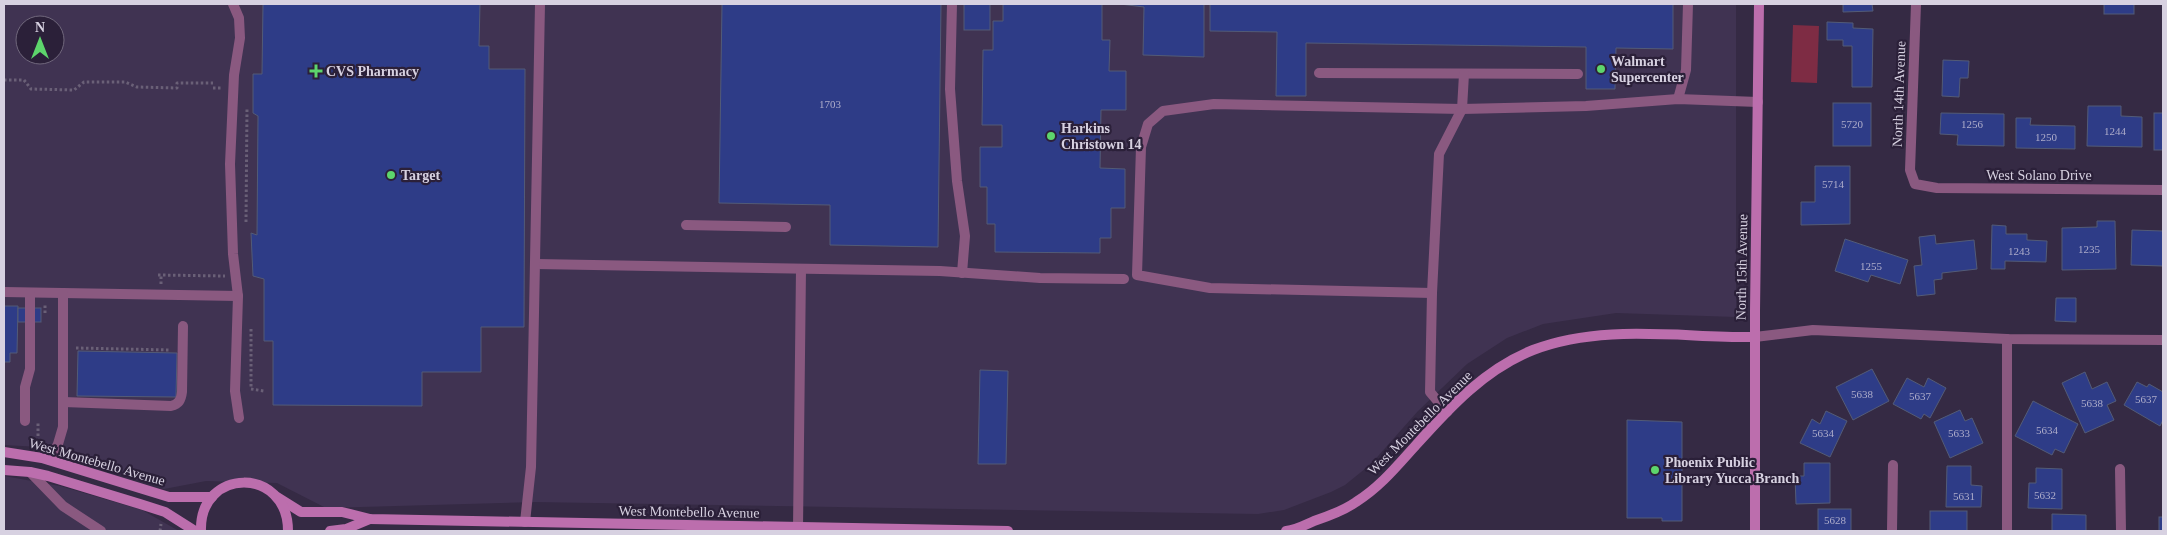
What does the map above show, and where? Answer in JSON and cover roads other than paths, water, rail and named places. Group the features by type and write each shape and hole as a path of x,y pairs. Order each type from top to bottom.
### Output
{"street":[{"path":"233,4 239,18 240,38 234,75 230,164 233,254 238,296 235,391 239,418"},
{"path":"525,522 531,467 540,4"},
{"path":"952,4 950,89 957,181 965,236 962,273"},
{"path":"1678,99 1686,70 1688,4"},
{"name":"North 15th Avenue","path":"1755,531 1759,4"},
{"name":"North 14th Avenue","path":"1915,184 1910,170 1916,4"},
{"path":"1319,73 1578,74"},
{"path":"1447,412 1430,392 1432,294 1439,154 1462,109 1464,74"},
{"path":"1432,294 1210,288 1137,275 1141,147 1148,124 1163,110 1214,104 1462,109 1586,106 1678,99 1758,102"},
{"name":"West Solano Drive","path":"1915,184 1937,188 2163,190"},
{"path":"686,225 786,227"},
{"path":"536,264 962,273 1040,278 1124,279"},
{"path":"798,529 801,269"},
{"path":"4,292 238,296"},
{"path":"25,421 25,387 30,369 30,293"},
{"path":"50,460 58,444 63,426 64,293"},
{"path":"64,402 171,406 178,404 182,392 183,326"},
{"path":"1756,337 1813,330 2008,339 2163,340"},
{"name":"West Montebello Avenue","path":"1286,531 1340,512 1357,502 1385,480 1447,412 1480,380 1497,368 1533,350 1557,342 1619,334 1756,337"},
{"path":"2007,531 2008,339"},
{"name":"West Montebello Avenue","path":"4,452 26,454 50,460 169,497 212,497 223,488 245,482 257,484 301,512 342,512 370,519 798,529 1008,531"},
{"path":"1892,465 1892,531"},
{"path":"2120,469 2121,531"},
{"name":"West Montebello Avenue","path":"4,470 30,472 165,512 195,531"},
{"path":"30,472 63,506 101,531"},
{"path":"277,496 284,507 288,520 288,531"},
{"path":"201,531 201,520 205,507 212,497"},
{"name":"West Montebello Avenue","path":"330,531 346,530 370,519"}],"place":[{"name":"Walmart Supercenter","path":"1601,69"},
{"name":"CVS Pharmacy","path":"316,71"},
{"name":"Harkins Christown 14","path":"1051,136"},
{"name":"Target","path":"391,175"},
{"name":"Phoenix Public Library Yucca Branch","path":"1655,470"}]}
